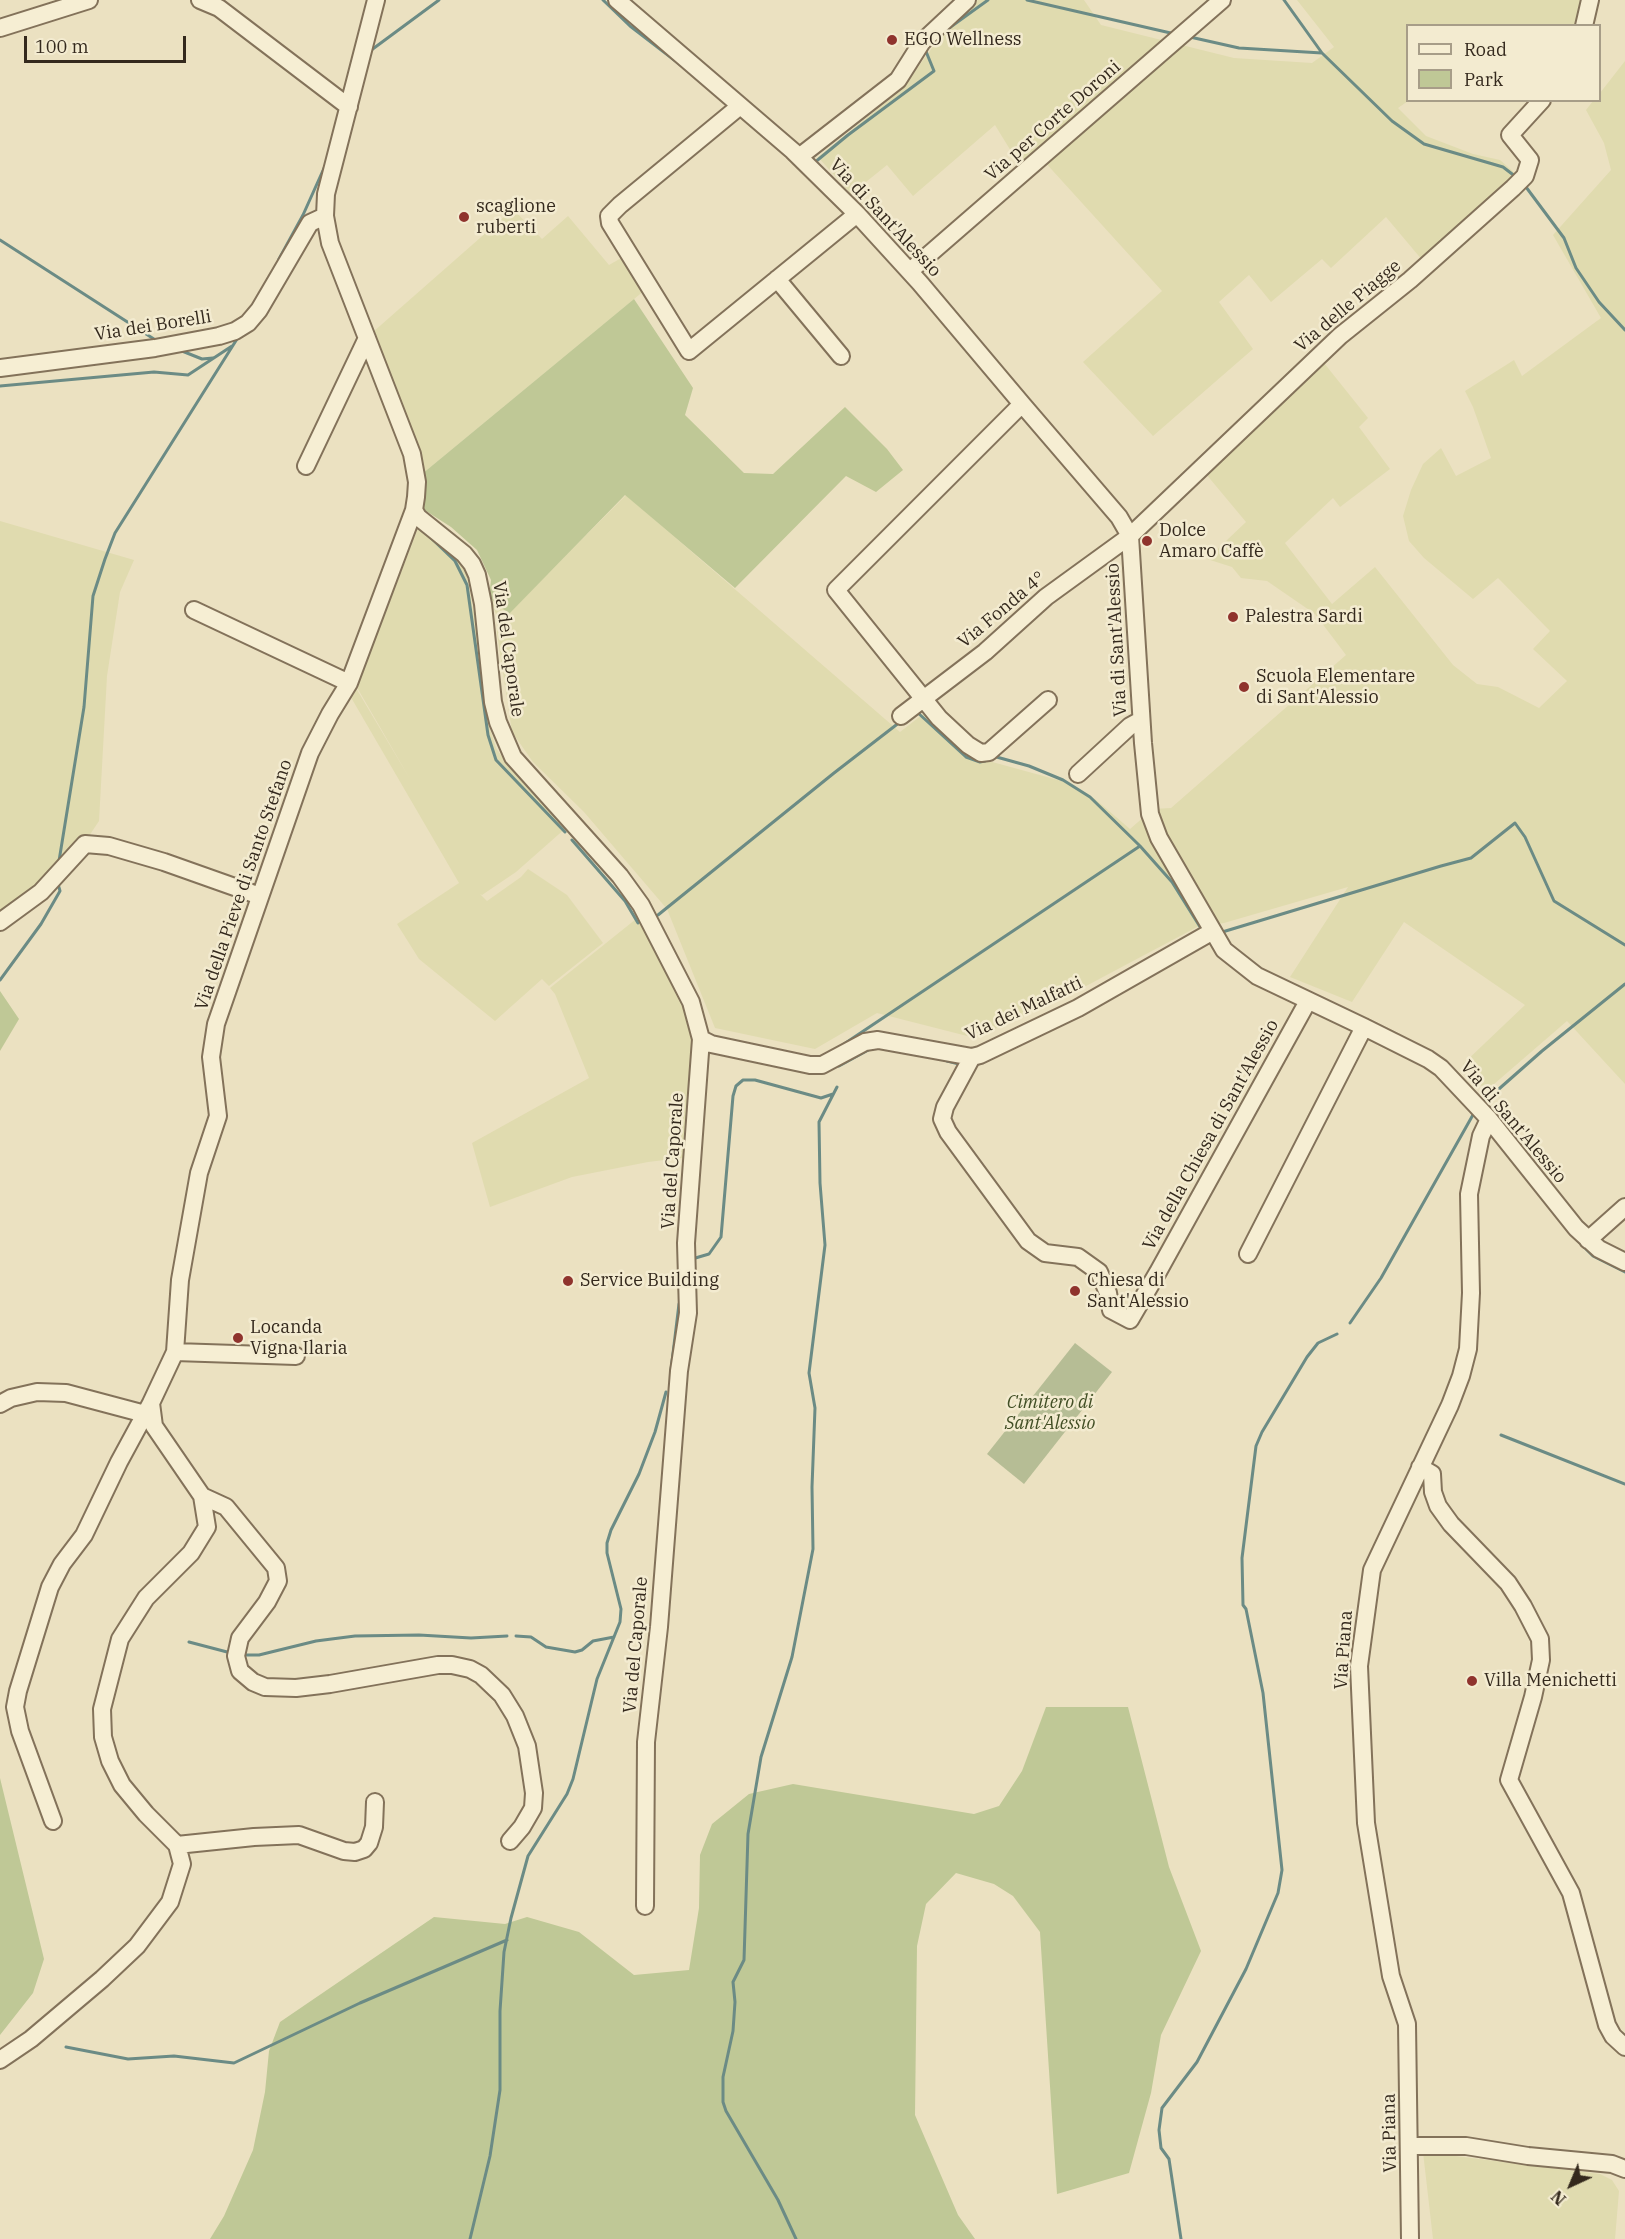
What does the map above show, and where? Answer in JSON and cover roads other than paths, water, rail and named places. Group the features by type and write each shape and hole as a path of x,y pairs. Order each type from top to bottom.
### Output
{"street":[{"path":"0,28 89,0"},
{"path":"200,0 219,8 349,106"},
{"name":"Via della Pieve di Santo Stefano","path":"53,1821 20,1731 15,1707 18,1691 50,1587 62,1564 84,1534 175,1352 180,1280 199,1173 218,1116 211,1057 216,1024 310,753 349,683 414,510 417,482 412,454 330,243 325,216 326,194 376,0"},
{"name":"Via di Sant'Alessio","path":"617,0 737,109 799,157 857,214 910,271 1119,517 1130,536 1146,792 1152,824 1210,935 1248,970 1428,1059 1441,1068 1489,1119 1588,1240 1599,1249 1625,1262"},
{"path":"799,157 898,80 922,42 967,0"},
{"name":"Via per Corte Doroni","path":"910,271 1222,0"},
{"path":"1584,24 1590,0"},
{"name":"Via delle Piagge","path":"1130,536 1340,336 1451,244 1519,182 1530,160 1510,135 1540,102"},
{"path":"737,109 609,216 610,223 688,351 857,214"},
{"name":"Via dei Borelli","path":"0,368 155,348 235,331 248,323 259,310 310,223 325,216"},
{"path":"777,279 841,356"},
{"path":"306,466 368,338"},
{"path":"1022,404 836,590 939,718 968,745 981,753 992,749 1048,700"},
{"name":"Via del Caporale","path":"414,510 418,517 464,554 477,575 483,604 494,702 498,722 513,757 620,876 641,905 691,1002 701,1040 686,1243 688,1314 679,1371 659,1627 646,1742 645,1906"},
{"name":"Via Fonda 4°","path":"901,716 985,651 1046,597 1130,536"},
{"path":"194,610 349,683"},
{"path":"1078,774 1130,726 1141,720"},
{"path":"0,922 41,892 85,844 109,846 164,862 260,896"},
{"name":"Via dei Malfatti","path":"701,1040 810,1065 822,1065 865,1042 878,1040 972,1057 1078,1008 1210,935"},
{"name":"Via della Chiesa di Sant'Alessio","path":"972,1057 945,1107 942,1119 948,1132 1028,1241 1045,1253 1078,1257 1099,1272 1112,1310 1130,1320 1308,1001"},
{"path":"1248,1254 1364,1027"},
{"name":"Via Piana","path":"1410,2239 1407,2024 1391,1976 1366,1823 1359,1666 1372,1570 1450,1405 1468,1349 1471,1293 1469,1194 1481,1136 1489,1119"},
{"path":"1588,1240 1625,1207"},
{"path":"175,1352 296,1356"},
{"path":"0,1404 11,1398 38,1392 66,1393 148,1409 154,1426 202,1496 207,1527 191,1553 146,1598 120,1639 102,1709 103,1737 110,1761 122,1785 146,1814 177,1845 182,1864 170,1902 137,1946 102,1980 31,2039 0,2060"},
{"path":"1420,1467 1432,1474 1433,1492 1438,1506 1451,1524 1508,1583 1540,1639 1541,1659 1533,1697 1509,1780 1571,1893 1607,2025 1612,2036 1625,2047"},
{"path":"202,1496 226,1508 276,1568 278,1581 267,1602 240,1638 236,1656 240,1671 254,1682 265,1687 296,1688 438,1665 452,1665 470,1669 481,1675 502,1695 515,1716 527,1746 534,1793 533,1808 522,1827 510,1841"},
{"path":"177,1845 299,1835 344,1851 364,1849 369,1843 374,1827 375,1802"},
{"path":"1410,2146 1466,2146 1528,2156 1612,2164 1625,2169"}],"waterway":[{"path":"370,51 439,0"},
{"path":"603,0 630,26 682,66"},
{"path":"945,31 988,0"},
{"path":"1027,0 1175,34"},
{"path":"1284,0 1322,53 1392,121 1424,144 1503,167 1516,177"},
{"path":"1190,37 1239,48 1322,53"},
{"path":"814,163 934,71 925,49"},
{"path":"279,259 303,215 325,166"},
{"path":"1523,183 1564,238 1576,268 1599,302 1625,330"},
{"path":"0,240 157,341"},
{"path":"59,861 84,707 93,596 105,559 115,533 237,339"},
{"path":"0,386 154,372 188,375 232,346"},
{"path":"182,351 202,359 213,358"},
{"path":"429,536 455,561 467,585 488,735 496,760 565,832"},
{"path":"917,712 966,757 980,762 985,761"},
{"path":"658,915 900,722"},
{"path":"993,756 1029,766 1063,780 1090,797 1140,846 1172,882 1202,930"},
{"path":"1219,933 1471,858 1515,823 1525,837 1554,901 1625,945"},
{"path":"572,840 625,901 638,923"},
{"path":"841,1046 1140,846"},
{"path":"0,980 41,924 60,891 58,884"},
{"path":"1483,1103 1542,1051 1625,984"},
{"path":"839,1066 872,1048"},
{"path":"978,1064 990,1059"},
{"path":"947,1061 959,1064"},
{"path":"692,1259 709,1254 721,1237 733,1096 736,1086 743,1080 755,1080 821,1098 833,1094"},
{"path":"796,2239 778,2200 726,2111 723,2102 723,2077 733,2031 735,2002 733,1982 744,1960 748,1834 761,1757 792,1657 813,1549 812,1487 815,1408 809,1373 825,1245 820,1183 819,1122 837,1087"},
{"path":"1350,1323 1381,1278 1474,1113"},
{"path":"1571,1234 1593,1256 1625,1272"},
{"path":"671,1370 679,1304"},
{"path":"1181,2239 1169,2159 1161,2148 1159,2130 1162,2108 1197,2062 1246,1969 1278,1893 1282,1870 1263,1693 1246,1609 1243,1605 1242,1558 1256,1446 1307,1357 1318,1343 1337,1334"},
{"path":"470,2239 490,2156 500,2090 500,2011 504,1952 511,1918 528,1856 567,1794 573,1779 597,1679 620,1622 621,1609 607,1553 607,1543 611,1530 639,1474 655,1432 666,1392"},
{"path":"1501,1435 1625,1484"},
{"path":"246,1655 259,1655 316,1641 355,1636 419,1635 471,1638 507,1636"},
{"path":"516,1636 531,1637 546,1647 575,1652 582,1650 593,1641 614,1637"},
{"path":"189,1642 231,1653"},
{"path":"66,2047 128,2059 174,2056 234,2063 360,2003 507,1940"}],"place":[{"name":"EGO Wellness","path":"892,40"},
{"name":"scaglione ruberti","path":"464,217"},
{"name":"Dolce Amaro Caffè","path":"1147,541"},
{"name":"Palestra Sardi","path":"1233,617"},
{"name":"Scuola Elementare di Sant'Alessio","path":"1244,687"},
{"name":"Service Building","path":"568,1281"},
{"name":"Chiesa di Sant'Alessio","path":"1075,1291"},
{"name":"Locanda Vigna Ilaria","path":"238,1338"},
{"name":"Villa Menichetti","path":"1472,1681"}],"park label":[{"name":"Cimitero di Sant'Alessio","path":"1050,1413"}]}
